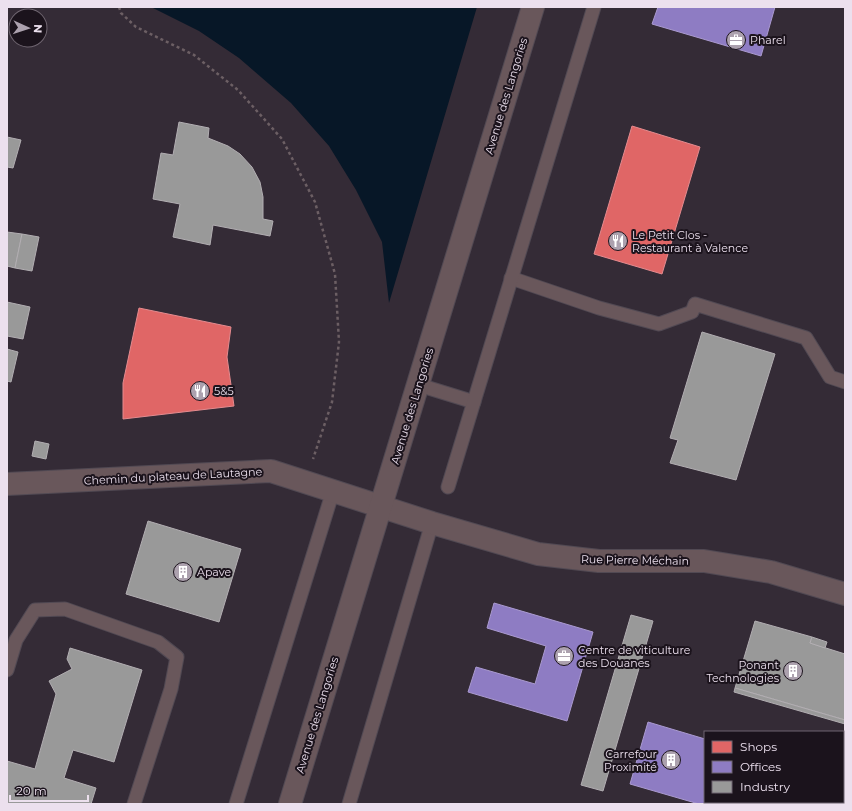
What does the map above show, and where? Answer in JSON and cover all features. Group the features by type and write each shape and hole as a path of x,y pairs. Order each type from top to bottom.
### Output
{"street":[{"name":"Avenue des Langories","path":"290,804 533,7"},
{"name":"Chemin du plateau de Lautagne","path":"7,484 270,471 381,506"},
{"name":"Rue Pierre Méchain","path":"381,506 432,523 538,554 600,561 704,561 771,572 845,594"}],"lane":[{"path":"448,487 594,7"},
{"path":"511,278 599,308 659,324 692,312 695,304 758,323 806,338 830,377 845,382"},
{"path":"419,385 474,402"},
{"path":"236,804 333,491"},
{"path":"349,804 432,523"},
{"path":"7,670 16,640 35,610 64,609 158,642 177,657 171,689 134,804"}],"path":[{"path":"119,7 121,13 136,27 194,55 238,90 282,139 314,202 335,274 339,342 332,402 306,482"}],"water":[{"path":"151,7 477,7 389,303 382,242 356,190 329,146 291,103 239,58 199,31"}],"building: Shops":[{"path":"632,126 700,147 662,274 594,254"},
{"path":"139,308 231,327 227,357 234,406 123,419 123,383"}],"building: Offices":[{"name":"Pharel","path":"658,7 775,7 761,56 652,24"},
{"name":"Centre de viticulture des Douanes","path":"494,603 593,632 567,721 468,692 476,667 535,684 546,646 487,628"},
{"name":"Carrefour Proximité","path":"648,722 704,739 704,803 844,803 845,780 845,804 699,804 630,784"}],"building: Industry":[{"path":"179,122 209,128 208,138 228,146 240,154 252,167 260,182 263,197 263,219 273,221 270,236 213,225 210,245 173,237 180,204 153,199 161,153 173,155"},
{"path":"7,137 21,140 13,168 7,167"},
{"path":"7,232 22,234 15,268 7,266"},
{"path":"22,234 39,237 32,271 15,268"},
{"path":"7,302 30,307 23,339 7,336"},
{"path":"702,332 775,354 736,480 670,463 678,440 670,438"},
{"path":"7,349 18,352 11,382 7,381"},
{"path":"35,441 49,444 46,459 32,456"},
{"name":"Apave","path":"148,521 241,549 219,622 126,594"},
{"path":"631,615 653,621 603,791 581,785"},
{"name":"Ponant Technologies","path":"755,621 812,637 810,643 845,654 845,720 735,688"},
{"path":"812,637 827,642 825,648 810,643"},
{"path":"70,648 142,670 114,762 73,750 64,778 96,788 91,804 7,804 7,761 35,769 56,694 49,681 72,669 67,659"},
{"path":"735,688 845,720 845,724 734,692"}],"place":[{"name":"Pharel","path":"736,40"},
{"name":"Le Petit Clos - Restaurant à Valence","path":"618,241"},
{"name":"5&5","path":"200,391"},
{"name":"Apave","path":"183,572"},
{"name":"Centre de viticulture des Douanes","path":"564,656"},
{"name":"Ponant Technologies","path":"793,671"},
{"name":"Carrefour Proximité","path":"671,760"}]}
